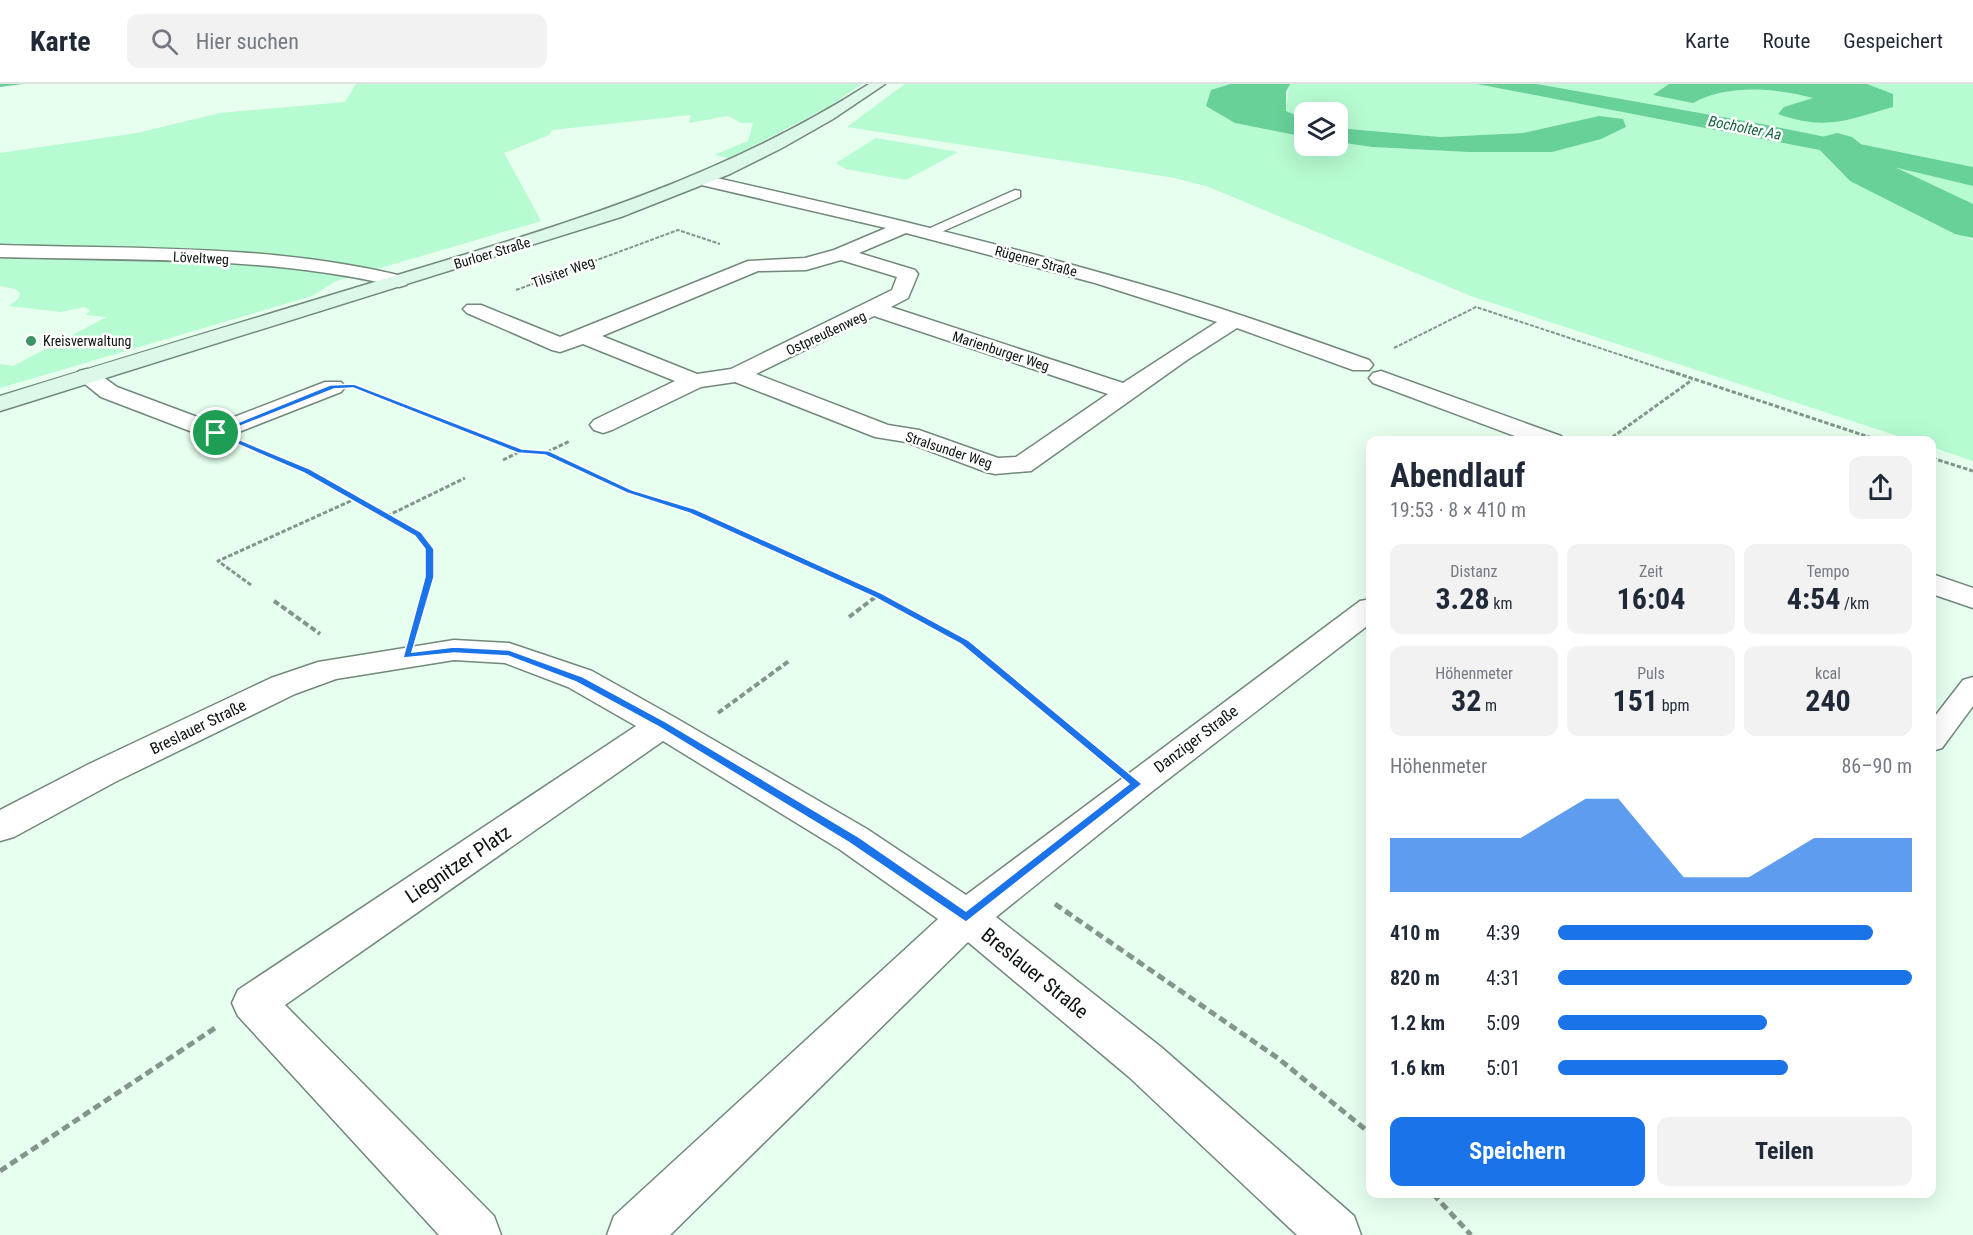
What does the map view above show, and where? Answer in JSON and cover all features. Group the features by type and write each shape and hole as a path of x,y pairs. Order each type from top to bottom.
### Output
{"main road":[{"name":"Burloer Straße","path":"0,404 529,241 703,180 803,132 878,84"}],"street":[{"name":"Rügener Straße","path":"703,180 904,227 1103,279 1235,320 1371,371"},
{"path":"474,309 560,345 755,265 806,264 841,254 904,227"},
{"name":"Löveltweg","path":"0,250 244,260 351,269 399,281"},
{"name":"Ostpreußenweg","path":"603,425 695,381 737,375 875,309 901,294 908,274 841,254"},
{"name":"Marienburger Weg","path":"875,309 1127,392"},
{"name":"Stralsunder Weg","path":"737,375 884,432 910,435 995,466 1022,465 1235,320"},
{"path":"583,336 695,381"},
{"path":"1371,371 1539,436"},
{"path":"87,376 109,392 216,433 333,387"},
{"path":"1936,584 1973,598"},
{"name":"Danziger Straße","path":"966,917 1137,784 1366,612"},
{"name":"Breslauer Straße","path":"0,826 102,773 283,686 330,669 454,650 509,653 580,679 673,731 852,839 966,917 1144,1062 1335,1235"},
{"name":"Liegnitzer Platz","path":"254,1003 673,731"},
{"path":"633,1235 966,917"},
{"path":"254,1003 475,1235"}],"lane":[{"path":"927,233 1015,194"},
{"path":"1936,736 1973,686"}],"path":[{"name":"Tilsiter Weg","path":"474,309 474,305 678,230 758,256 755,265"},
{"path":"1371,371 1476,307 1866,436"},
{"path":"1614,436 1693,379"},
{"path":"333,387 354,386 521,451 546,453 630,491 692,511 878,595 964,642 1137,784"},
{"path":"216,433 307,471 418,534 430,549 429,577 406,656"},
{"path":"503,460 521,451"},
{"path":"1936,459 1973,471"},
{"path":"386,516 465,478"},
{"path":"251,585 218,561 355,498"},
{"path":"849,616 878,595"},
{"path":"274,602 328,640 330,669"},
{"path":"673,731 789,661"},
{"path":"1017,878 1280,1059 1366,1130"},
{"path":"0,1171 254,1003"},
{"path":"1437,1198 1471,1235"}],"shaded area":[{"path":"356,84 862,84 828,107 729,158 714,155 748,141 753,123 741,123 728,116 689,123 691,115 552,130 549,135 504,153 541,221 336,281 312,296 0,388 0,364 13,366 107,317 86,315 90,311 85,307 61,312 9,306 19,298 20,293 15,289 0,286 0,153 137,133 220,113 345,102"},
{"path":"905,84 1230,84 1211,90 1235,123 1294,135 1294,156 1348,156 1348,143 1372,147 1468,152 1552,152 1599,116 1523,133 1440,137 1348,129 1348,102 1294,102 1294,115 1286,112 1289,84 1477,84 1835,153 1846,170 1973,240 1973,461 1936,448 1936,436 1898,436 1471,296 1209,187 1175,178 847,127"},
{"path":"1537,84 1973,84 1973,167 1762,124"},
{"path":"876,138 958,152 906,180 846,169 836,163"},
{"path":"1860,159 1973,186 1973,210"}],"water":[{"path":"1230,84 1290,84 1286,92 1286,111 1294,114 1294,135 1235,123 1206,106 1211,90"},
{"name":"Bocholter Aa","path":"1477,84 1537,84 1762,124 1973,167 1973,186 1864,160 1892,174 1846,170 1835,153"},
{"path":"1669,84 1867,84 1893,94 1893,107 1836,122 1810,122 1778,114 1784,107 1813,98 1768,90 1736,90 1706,97 1693,103 1653,95"},
{"path":"1599,116 1623,119 1626,127 1601,139 1552,152 1468,152 1372,147 1348,143 1348,129 1440,137 1523,133"}],"waterway":[{"path":"0,85 20,84"},
{"path":"1837,146 1866,171 1973,223"}],"place":[{"name":"Kreisverwaltung","path":"31,341"}],"route":[{"path":"354,386 521,451 546,453 630,491 692,511 878,595 964,642 1137,784 966,917 852,839 662,725 580,679 509,653 454,650 406,656 429,577 430,549 418,534 307,471 216,433 333,387 354,386"}]}
